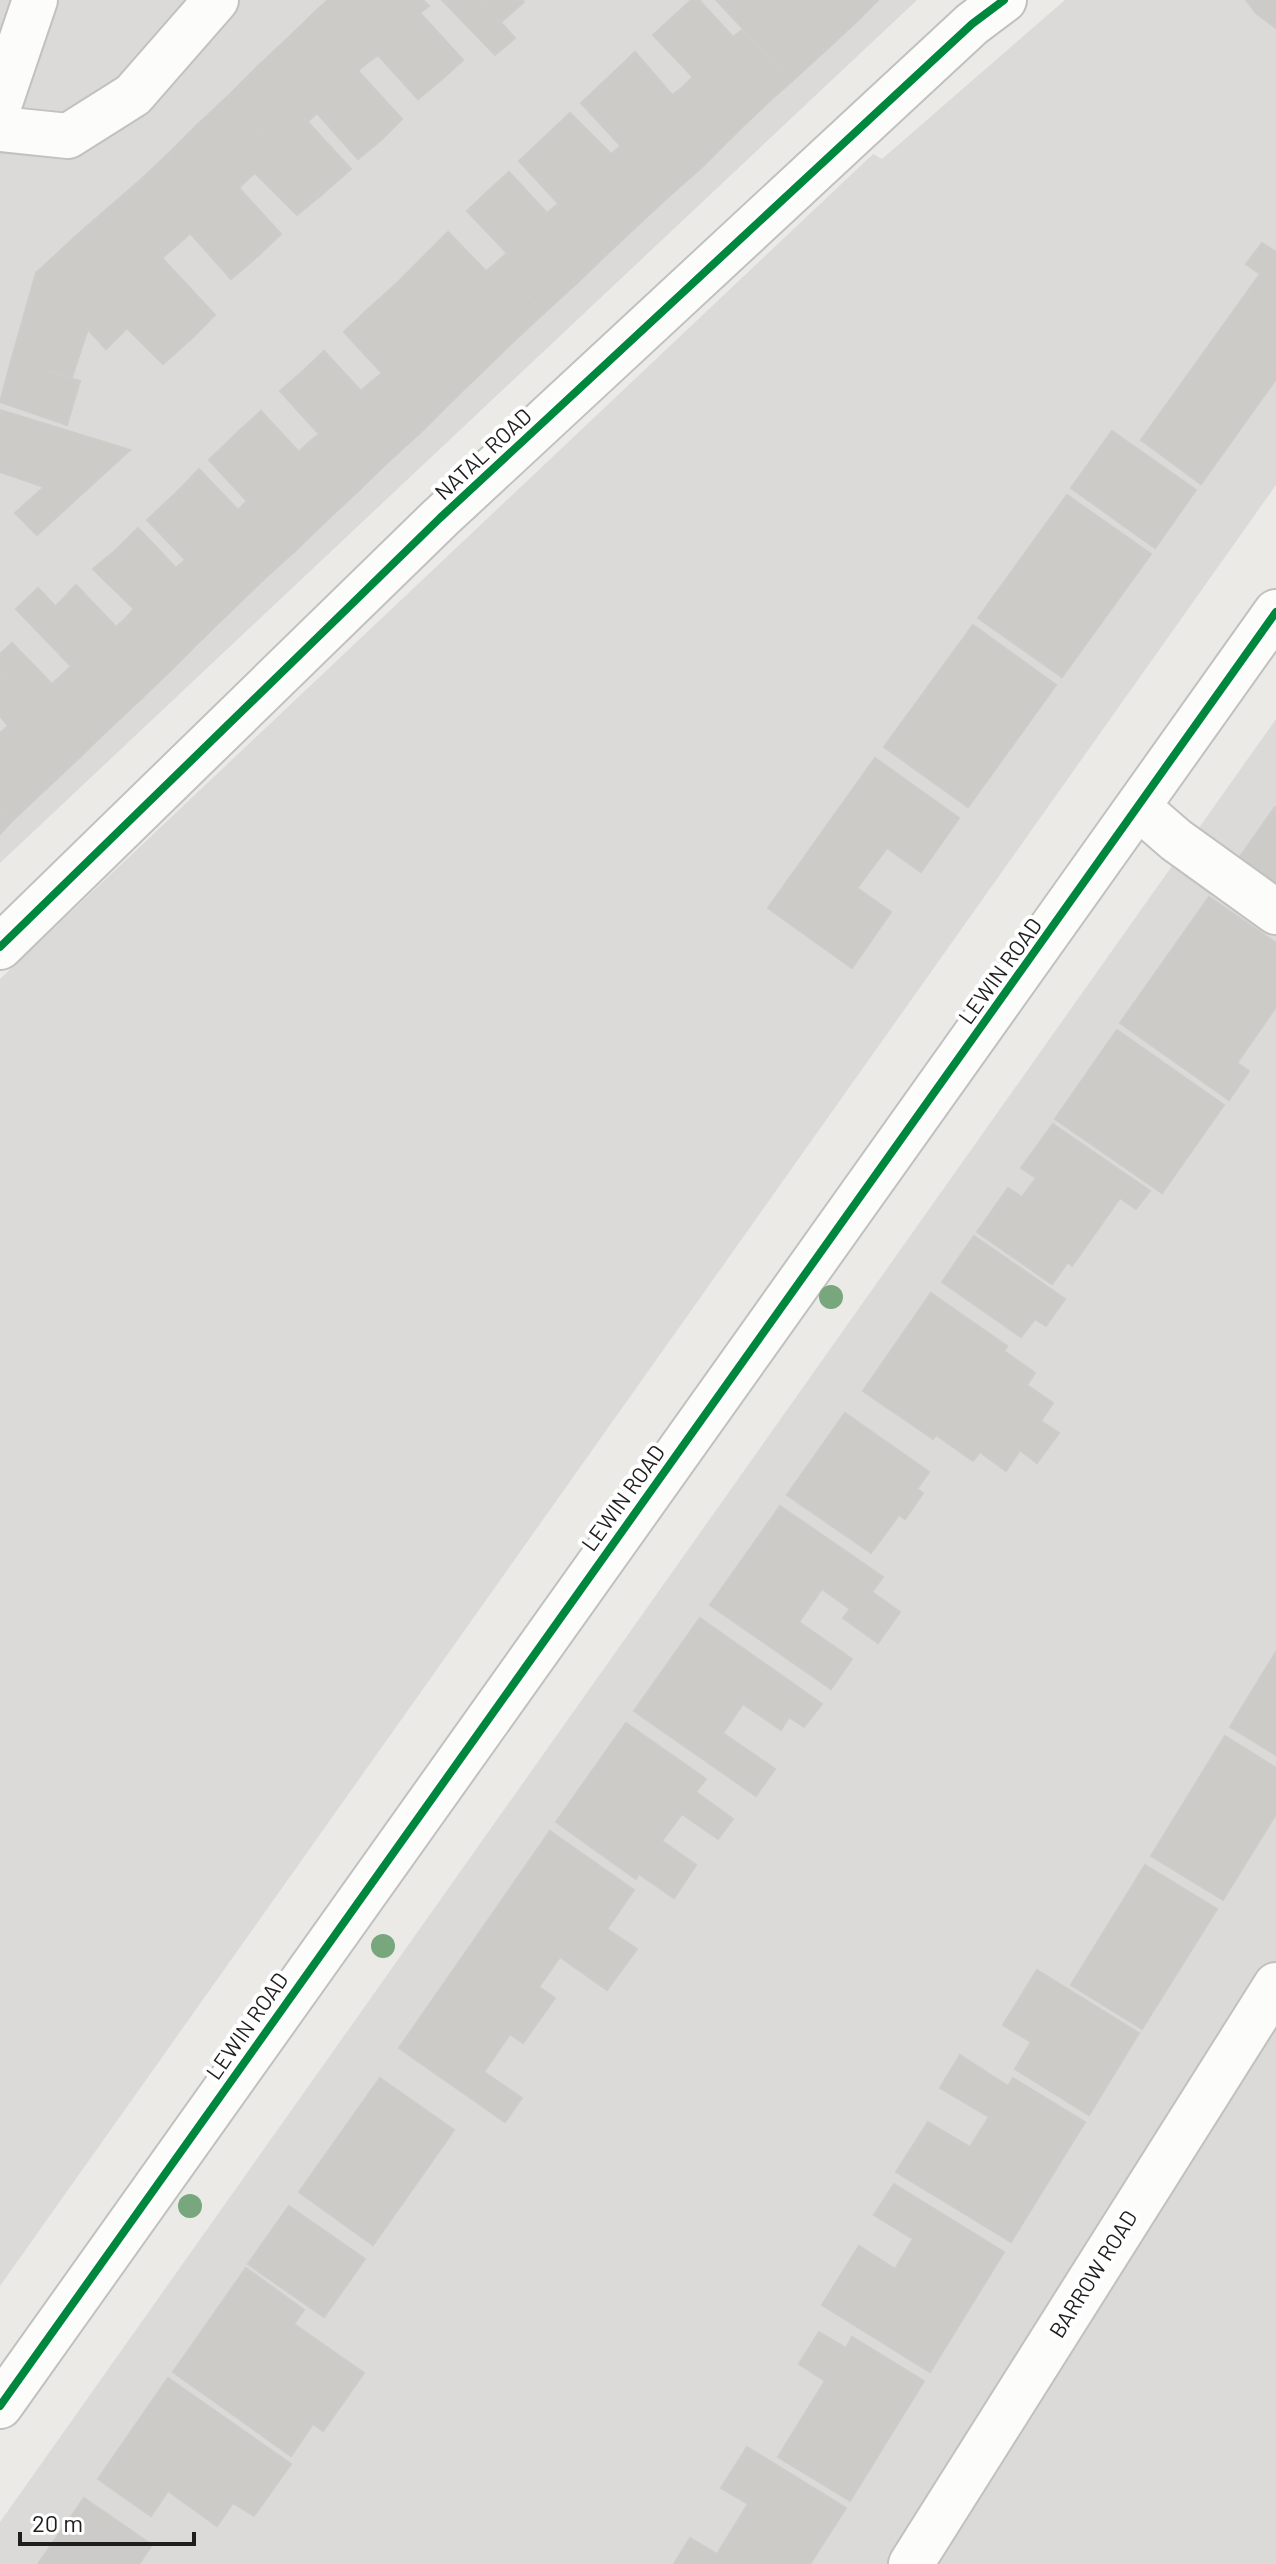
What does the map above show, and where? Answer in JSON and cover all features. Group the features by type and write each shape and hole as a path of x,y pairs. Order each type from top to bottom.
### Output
{"street":[{"path":"0,103 35,0"},
{"path":"0,129 68,136 133,95 216,0"},
{"name":"NATAL ROAD","path":"0,947 440,518 972,24 1004,0"},
{"name":"LEWIN ROAD","path":"0,2406 1276,612"},
{"path":"1138,807 1176,840 1276,912"},
{"name":"BARROW ROAD","path":"911,2564 1276,1985"}],"shaded area":[{"path":"0,0 917,0 0,863"},
{"path":"1065,0 1276,0 1276,485 0,2286 0,979 873,154 882,159"},
{"path":"1276,719 1276,2564 0,2564 0,2522"}],"building":[{"path":"328,0 366,0 441,80 418,99 378,55 367,63 318,9"},
{"path":"366,0 423,0 429,6 420,13 463,60 441,80"},
{"path":"442,0 480,0 515,38 495,55"},
{"path":"480,0 522,0 524,2 501,22"},
{"path":"691,0 699,0 733,37 742,30 792,81 762,108 675,15"},
{"path":"716,0 778,0 825,51 792,81"},
{"path":"778,0 834,0 855,23 825,51"},
{"path":"834,0 878,0 855,23"},
{"path":"1246,0 1276,0 1276,28 1256,13"},
{"path":"318,9 367,63 358,71 402,119 381,140 288,38"},
{"path":"675,15 762,108 731,138 683,87 693,77 653,35"},
{"path":"288,38 381,140 358,159 317,113 307,122 257,67"},
{"path":"635,52 672,95 683,87 731,138 701,168 613,73"},
{"path":"257,67 351,169 319,197 227,97"},
{"path":"613,73 701,168 668,197 581,103"},
{"path":"227,97 319,197 297,215 255,173 247,180 197,125"},
{"path":"570,113 611,154 621,146 668,197 638,225 549,133"},
{"path":"197,125 247,180 239,188 281,234 259,255 167,155"},
{"path":"549,133 638,225 606,255 519,161"},
{"path":"167,155 259,255 231,279 190,233 185,238 136,184"},
{"path":"509,172 547,213 558,204 606,255 576,284 488,191"},
{"path":"136,184 185,238 162,258 215,315 191,339 86,227"},
{"path":"488,191 576,284 544,313 497,262 507,253 467,211"},
{"path":"86,227 191,339 163,364 127,328 106,349 36,273"},
{"path":"448,232 486,271 497,262 544,313 513,342 428,252"},
{"path":"1262,243 1276,252 1276,379 1201,484 1141,440 1260,274 1246,264"},
{"path":"428,252 513,342 482,372 396,284"},
{"path":"36,273 88,329 72,377 11,361"},
{"path":"396,284 482,372 451,402 366,311"},
{"path":"366,311 451,402 420,433 371,382 382,373 344,332"},
{"path":"324,351 361,391 371,382 420,433 388,462 302,372"},
{"path":"11,361 80,381 67,425 0,402"},
{"path":"302,372 388,462 356,493 308,443 319,434 280,391"},
{"path":"0,410 130,450 37,535 15,513 44,487 0,472"},
{"path":"261,411 299,452 308,443 356,493 325,522 240,430"},
{"path":"240,430 325,522 294,552 209,460"},
{"path":"1112,431 1196,490 1155,548 1071,488"},
{"path":"199,469 238,510 247,501 294,552 263,580 179,490"},
{"path":"179,490 263,580 233,609 147,520"},
{"path":"1067,495 1151,554 1062,677 978,618"},
{"path":"138,528 176,568 185,560 233,609 202,639 117,549"},
{"path":"117,549 202,639 171,670 125,619 134,609 93,569"},
{"path":"76,585 116,627 125,619 171,670 142,698 56,606"},
{"path":"38,588 142,698 111,727 62,675 71,666 16,609"},
{"path":"973,625 1056,685 968,807 884,747"},
{"path":"12,643 52,684 62,675 111,727 80,757 0,673 0,654"},
{"path":"0,673 80,757 46,789 0,738 0,733 8,726 0,716"},
{"path":"0,738 46,789 14,819 0,805"},
{"path":"875,758 959,818 921,872 887,848 857,888 891,912 852,968 768,908"},
{"path":"0,805 14,819 0,834"},
{"path":"1276,807 1276,908 1227,875"},
{"path":"1209,897 1276,943 1276,1007 1237,1063 1249,1071 1229,1100 1120,1023"},
{"path":"1117,1030 1224,1105 1162,1193 1055,1119"},
{"path":"1053,1124 1150,1191 1136,1209 1120,1198 1072,1266 1068,1262 1052,1284 977,1232 1008,1188 1022,1197 1036,1178 1021,1168"},
{"path":"974,1236 1065,1299 1046,1326 1035,1319 1021,1337 942,1282"},
{"path":"931,1293 1007,1346 1004,1351 1035,1373 1027,1385 1053,1403 1041,1421 1059,1433 1037,1463 1020,1450 1006,1471 980,1452 973,1461 936,1435 933,1439 863,1391"},
{"path":"845,1413 929,1472 917,1489 923,1493 905,1519 899,1515 871,1553 787,1495"},
{"path":"780,1506 883,1577 872,1592 900,1612 878,1643 843,1618 850,1609 822,1589 799,1622 852,1659 831,1689 710,1605"},
{"path":"700,1618 822,1704 804,1727 789,1717 781,1730 743,1704 723,1733 775,1769 756,1796 634,1711"},
{"path":"1276,1652 1276,1755 1230,1727"},
{"path":"626,1723 706,1779 696,1792 733,1819 718,1839 682,1814 662,1841 696,1865 674,1898 639,1874 636,1879 556,1822"},
{"path":"1225,1736 1276,1768 1276,1814 1223,1900 1151,1856"},
{"path":"550,1831 634,1890 607,1929 637,1949 607,1990 560,1957 539,1987 555,1998 523,2043 510,2034 484,2072 522,2098 505,2122 399,2048"},
{"path":"1145,1865 1217,1909 1142,2029 1071,1985"},
{"path":"1037,1970 1139,2033 1089,2115 1015,2069 1031,2042 1003,2025"},
{"path":"960,2055 1008,2086 1013,2078 1085,2122 1011,2242 896,2172 928,2122 970,2147 989,2117 940,2088"},
{"path":"380,2078 454,2130 373,2245 299,2192"},
{"path":"894,2184 1004,2252 930,2372 822,2305 859,2246 895,2269 913,2239 874,2215"},
{"path":"289,2206 365,2259 324,2317 248,2264"},
{"path":"246,2268 304,2310 294,2324 364,2373 323,2431 313,2424 291,2456 173,2372"},
{"path":"819,2332 846,2348 852,2337 924,2381 850,2501 778,2457 825,2381 799,2364"},
{"path":"168,2378 291,2464 254,2516 233,2503 217,2526 168,2491 151,2516 98,2479"},
{"path":"747,2447 846,2508 810,2564 674,2564 690,2538 717,2554 748,2504 721,2488"},
{"path":"84,2498 152,2545 139,2564 38,2564"}],"cycle path":[{"path":"0,947 440,518 972,24 1004,0"},
{"path":"0,2406 1276,612"}]}
